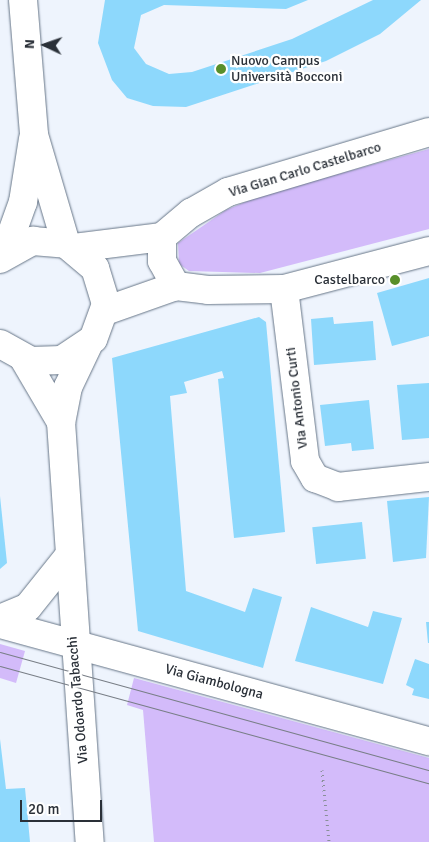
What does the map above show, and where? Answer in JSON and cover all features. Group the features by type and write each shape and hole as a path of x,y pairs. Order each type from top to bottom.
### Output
{"street":[{"path":"23,0 34,136 70,246 99,274 105,311 176,286 208,290 284,289 429,251"},
{"name":"Via Gian Carlo Castelbarco","path":"162,237 191,212 228,192 429,132"},
{"path":"2,257 23,202 34,136"},
{"path":"2,257 33,241 70,246 162,237 162,261 176,286"},
{"name":"Via Antonio Curti","path":"284,289 304,461 315,478 338,487 429,477"},
{"name":"Via Odoardo Tabacchi","path":"90,842 73,644 61,422 68,387 105,311"},
{"path":"8,350 62,360 89,343"},
{"name":"Via Odoardo Tabacchi","path":"8,350 61,422"},
{"path":"0,618 28,607 68,557"},
{"name":"Via Giambologna","path":"0,624 429,741"}],"path":[{"path":"322,770 329,842"}],"shaded area":[{"path":"429,149 429,229 260,273 189,271 179,264 178,243 226,210 262,195"},
{"path":"0,644 25,651 16,683 0,678"},
{"path":"134,678 429,758 429,842 154,842 143,710 127,705"}],"building":[{"path":"105,0 308,0 286,9 164,5 141,15 134,48 146,64 169,74 192,72 292,39 373,0 421,0 380,34 326,61 186,107 153,106 127,98 112,80 98,43"},
{"path":"429,278 429,336 392,346 377,293"},
{"path":"259,317 266,322 285,532 234,538 218,379 224,378 222,371 184,382 187,393 170,396 186,591 245,612 253,588 282,597 263,668 138,631 112,358"},
{"path":"333,317 334,324 373,321 376,360 314,365 311,319"},
{"path":"429,383 429,438 402,440 397,385"},
{"path":"369,400 374,449 352,451 351,443 325,446 320,405"},
{"path":"0,496 7,563 0,569"},
{"path":"429,497 426,558 393,562 387,501"},
{"path":"362,522 366,559 316,564 312,527"},
{"path":"311,607 368,627 373,611 402,618 383,684 295,661"},
{"path":"426,622 429,622 429,643 428,643"},
{"path":"415,659 429,664 429,699 412,695 414,689 406,685"},
{"path":"0,739 6,789 25,788 30,842 0,842"}],"tram line":[{"path":"0,652 429,770"},
{"path":"0,666 429,783"}],"place":[{"name":"Nuovo Campus Università Bocconi","path":"221,69"},
{"name":"Castelbarco","path":"395,280"}]}
